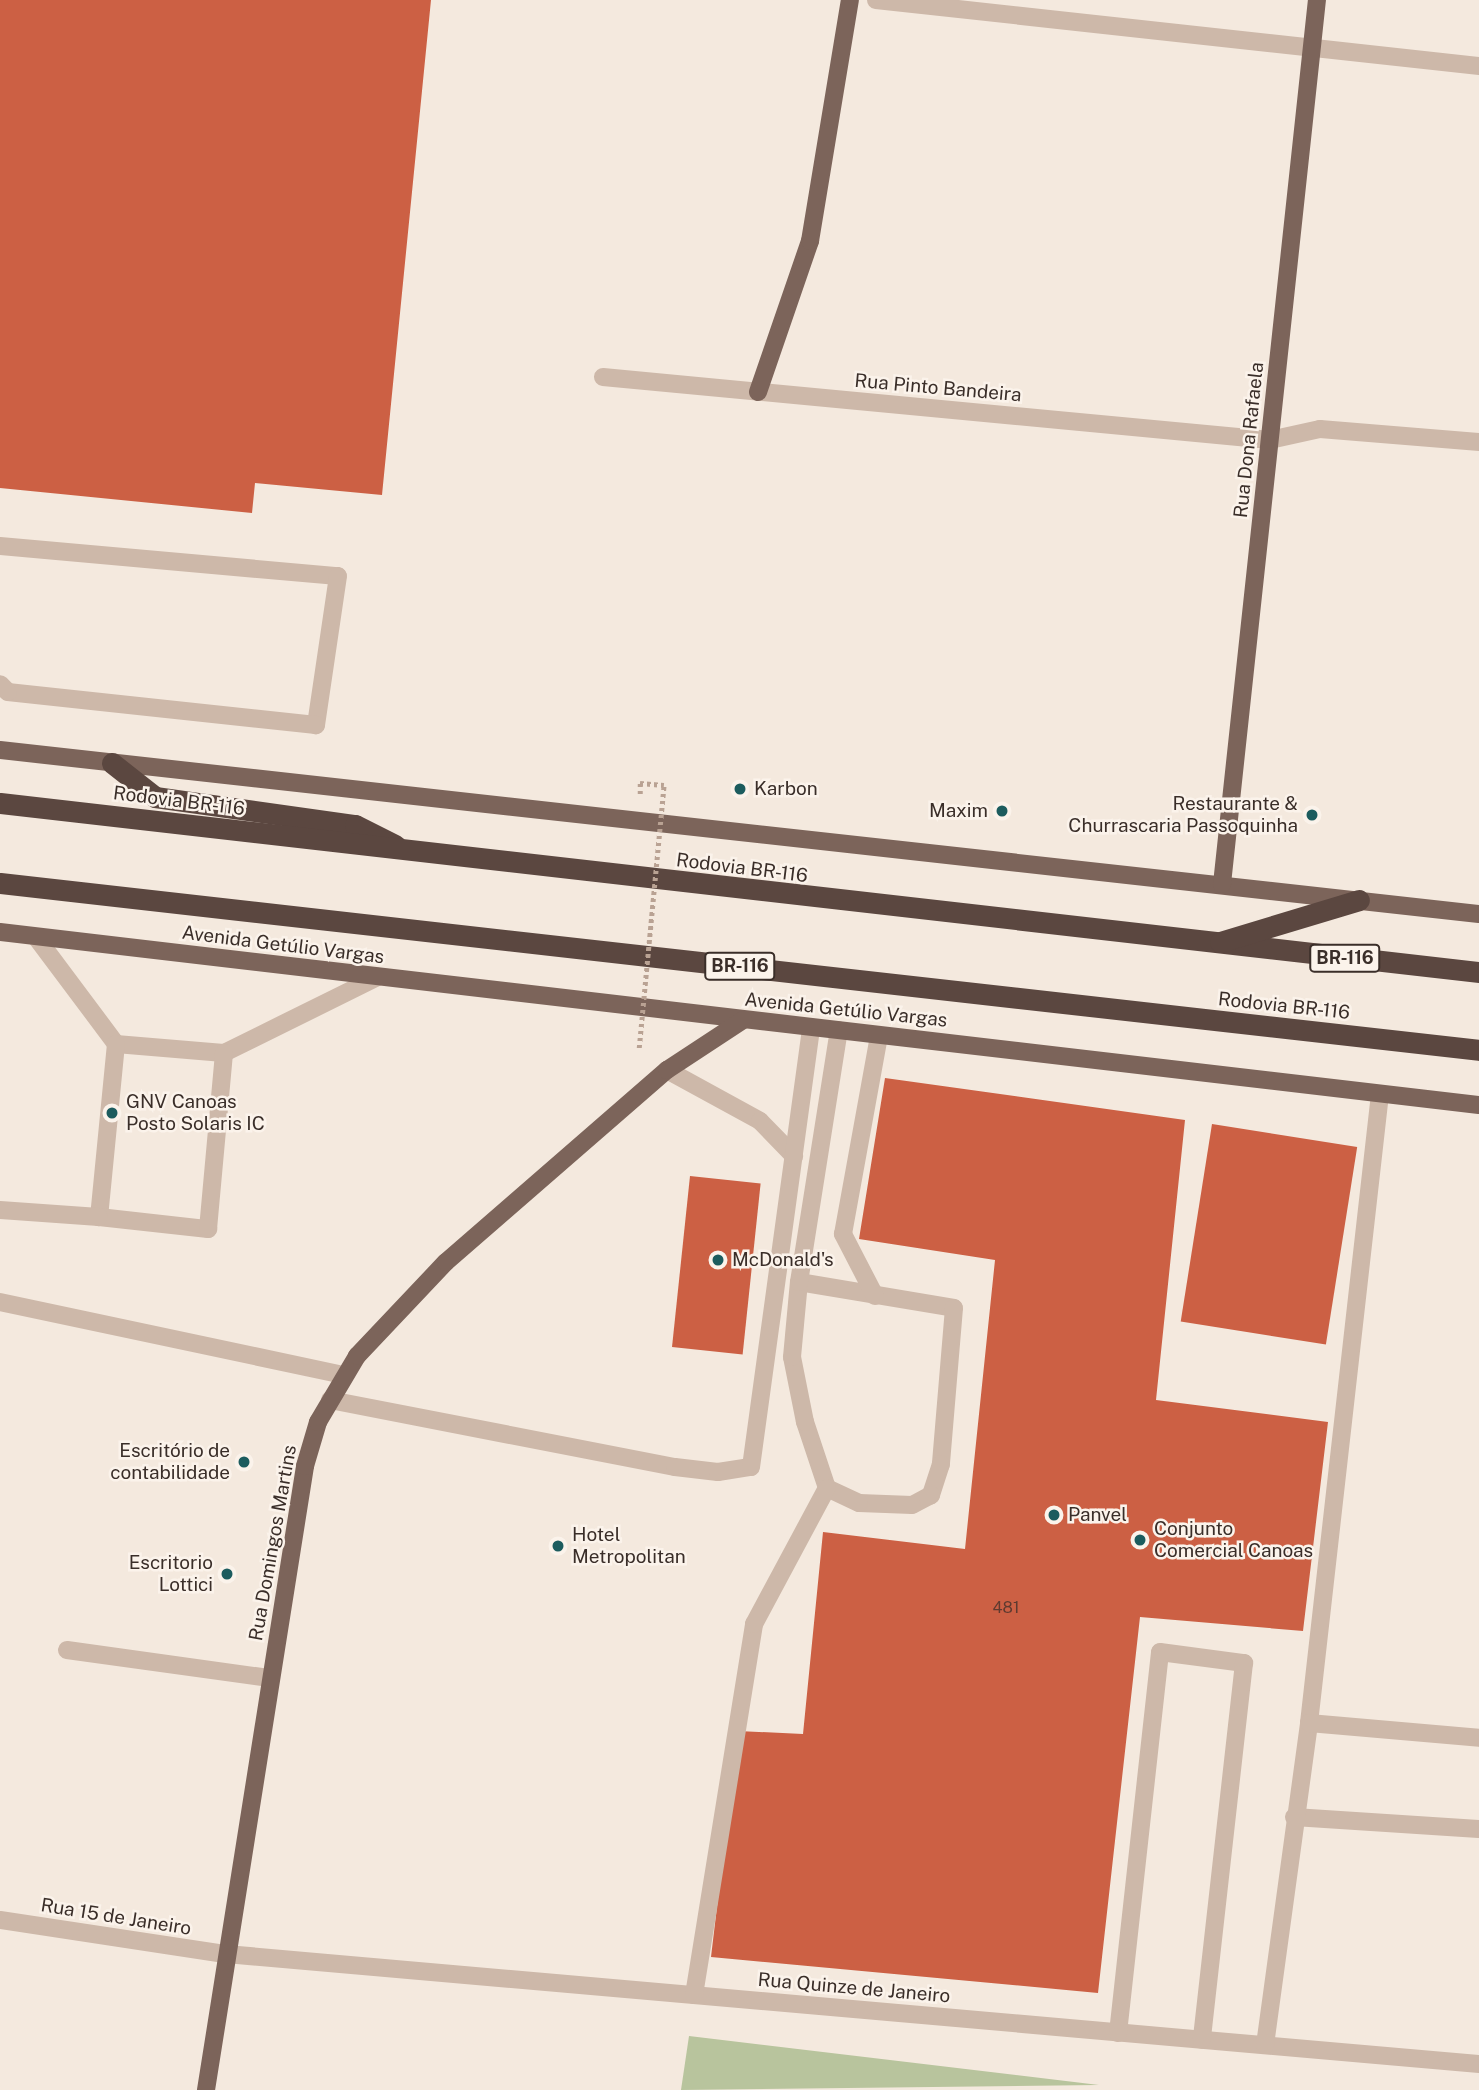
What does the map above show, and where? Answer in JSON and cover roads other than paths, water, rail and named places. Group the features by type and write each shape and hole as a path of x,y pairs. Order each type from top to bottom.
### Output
{"highway":[{"name":"BR-116","path":"112,763 155,797 355,825 409,852"},
{"name":"Rodovia BR-116","path":"0,803 1212,944 1479,972"},
{"name":"Rodovia BR-116","path":"0,883 1479,1050"},
{"name":"BR-116","path":"1212,944 1359,900"}],"main road":[{"path":"758,392 810,241 850,0"},
{"name":"Rua Dona Rafaela","path":"1222,884 1317,0"},
{"path":"0,750 1479,914"},
{"name":"Avenida Getúlio Vargas","path":"0,932 1479,1105"},
{"name":"Rua Domingos Martins","path":"206,2090 304,1466 330,1400 343,1375 446,1262 667,1070 743,1020"}],"street":[{"path":"876,0 921,2 1479,66"},
{"name":"Rua Pinto Bandeira","path":"603,377 1270,440 1320,429 1479,442"},
{"path":"0,546 338,576 316,725 8,692 0,684"},
{"path":"36,937 116,1044 99,1217"},
{"path":"116,1044 224,1053 378,977"},
{"path":"330,1400 675,1467 743,1472 757,1450 811,1027"},
{"path":"694,1995 754,1624 827,1488 792,1357 799,1282 839,1030"},
{"path":"875,1296 843,1234 879,1035"},
{"path":"0,1210 208,1229 224,1053"},
{"path":"667,1070 760,1121 794,1156"},
{"path":"1265,2045 1294,1817 1309,1723 1380,1094"},
{"path":"799,1282 954,1308 941,1464 931,1495 912,1505 859,1503 827,1488"},
{"path":"0,1302 343,1375"},
{"path":"67,1650 270,1678"},
{"path":"1118,2033 1160,1652 1244,1664 1202,2040"},
{"path":"1309,1723 1479,1738"},
{"path":"1294,1817 1479,1829"},
{"name":"Rua 15 de Janeiro","path":"0,1920 226,1954"},
{"name":"Rua Quinze de Janeiro","path":"226,1954 1479,2064"}],"place":[{"name":"Karbon","path":"740,789"},
{"name":"Maxim","path":"1002,811"},
{"name":"Restaurante & Churrascaria Passoquinha","path":"1312,815"},
{"name":"GNV Canoas Posto Solaris IC","path":"112,1113"},
{"name":"McDonald's","path":"718,1260"},
{"name":"Escritório de contabilidade","path":"244,1462"},
{"name":"Panvel","path":"1054,1515"},
{"name":"Conjunto Comercial Canoas","path":"1140,1540"},
{"name":"Hotel Metropolitan","path":"558,1546"},
{"name":"Escritorio Lottici","path":"227,1574"}]}
